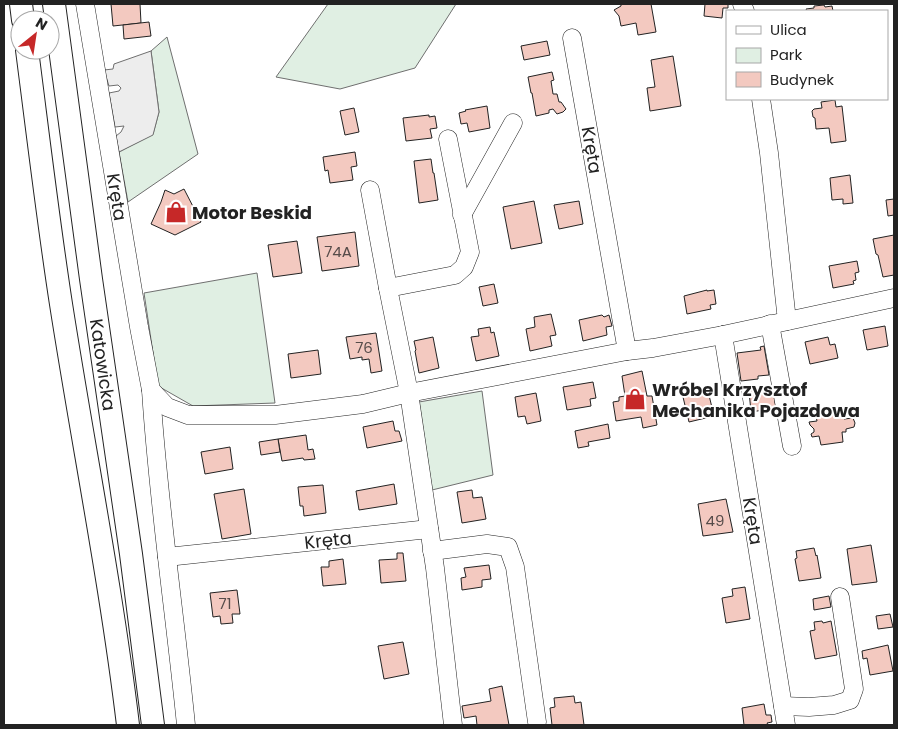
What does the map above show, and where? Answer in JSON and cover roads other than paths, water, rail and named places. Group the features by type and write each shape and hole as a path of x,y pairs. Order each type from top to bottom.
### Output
{"main road":[{"name":"Katowicka","path":"54,4 153,725"},
{"name":"Katowicka","path":"28,60 61,304 105,561 128,725"}],"street":[{"name":"Kręta","path":"85,4 139,327 152,390 153,423 186,725"},
{"name":"Kręta","path":"572,38 627,351"},
{"path":"761,100 769,153 779,323 792,446"},
{"path":"462,215 513,123"},
{"path":"388,288 455,275 464,268 470,252 448,139"},
{"path":"370,190 409,393 432,551 452,725"},
{"path":"152,390 167,407 188,415 276,415 363,404 409,393 627,351 723,335 894,298"},
{"name":"Kręta","path":"723,335 786,725"},
{"name":"Kręta","path":"167,557 429,529"},
{"path":"432,551 487,544 508,547 515,568 537,722"},
{"path":"783,706 826,706 850,700 854,689 840,597"}],"place":[{"name":"Motor Beskid","path":"176,212"},
{"name":"Wróbel Krzysztof Mechanika Pojazdowa","path":"635,399"}]}
